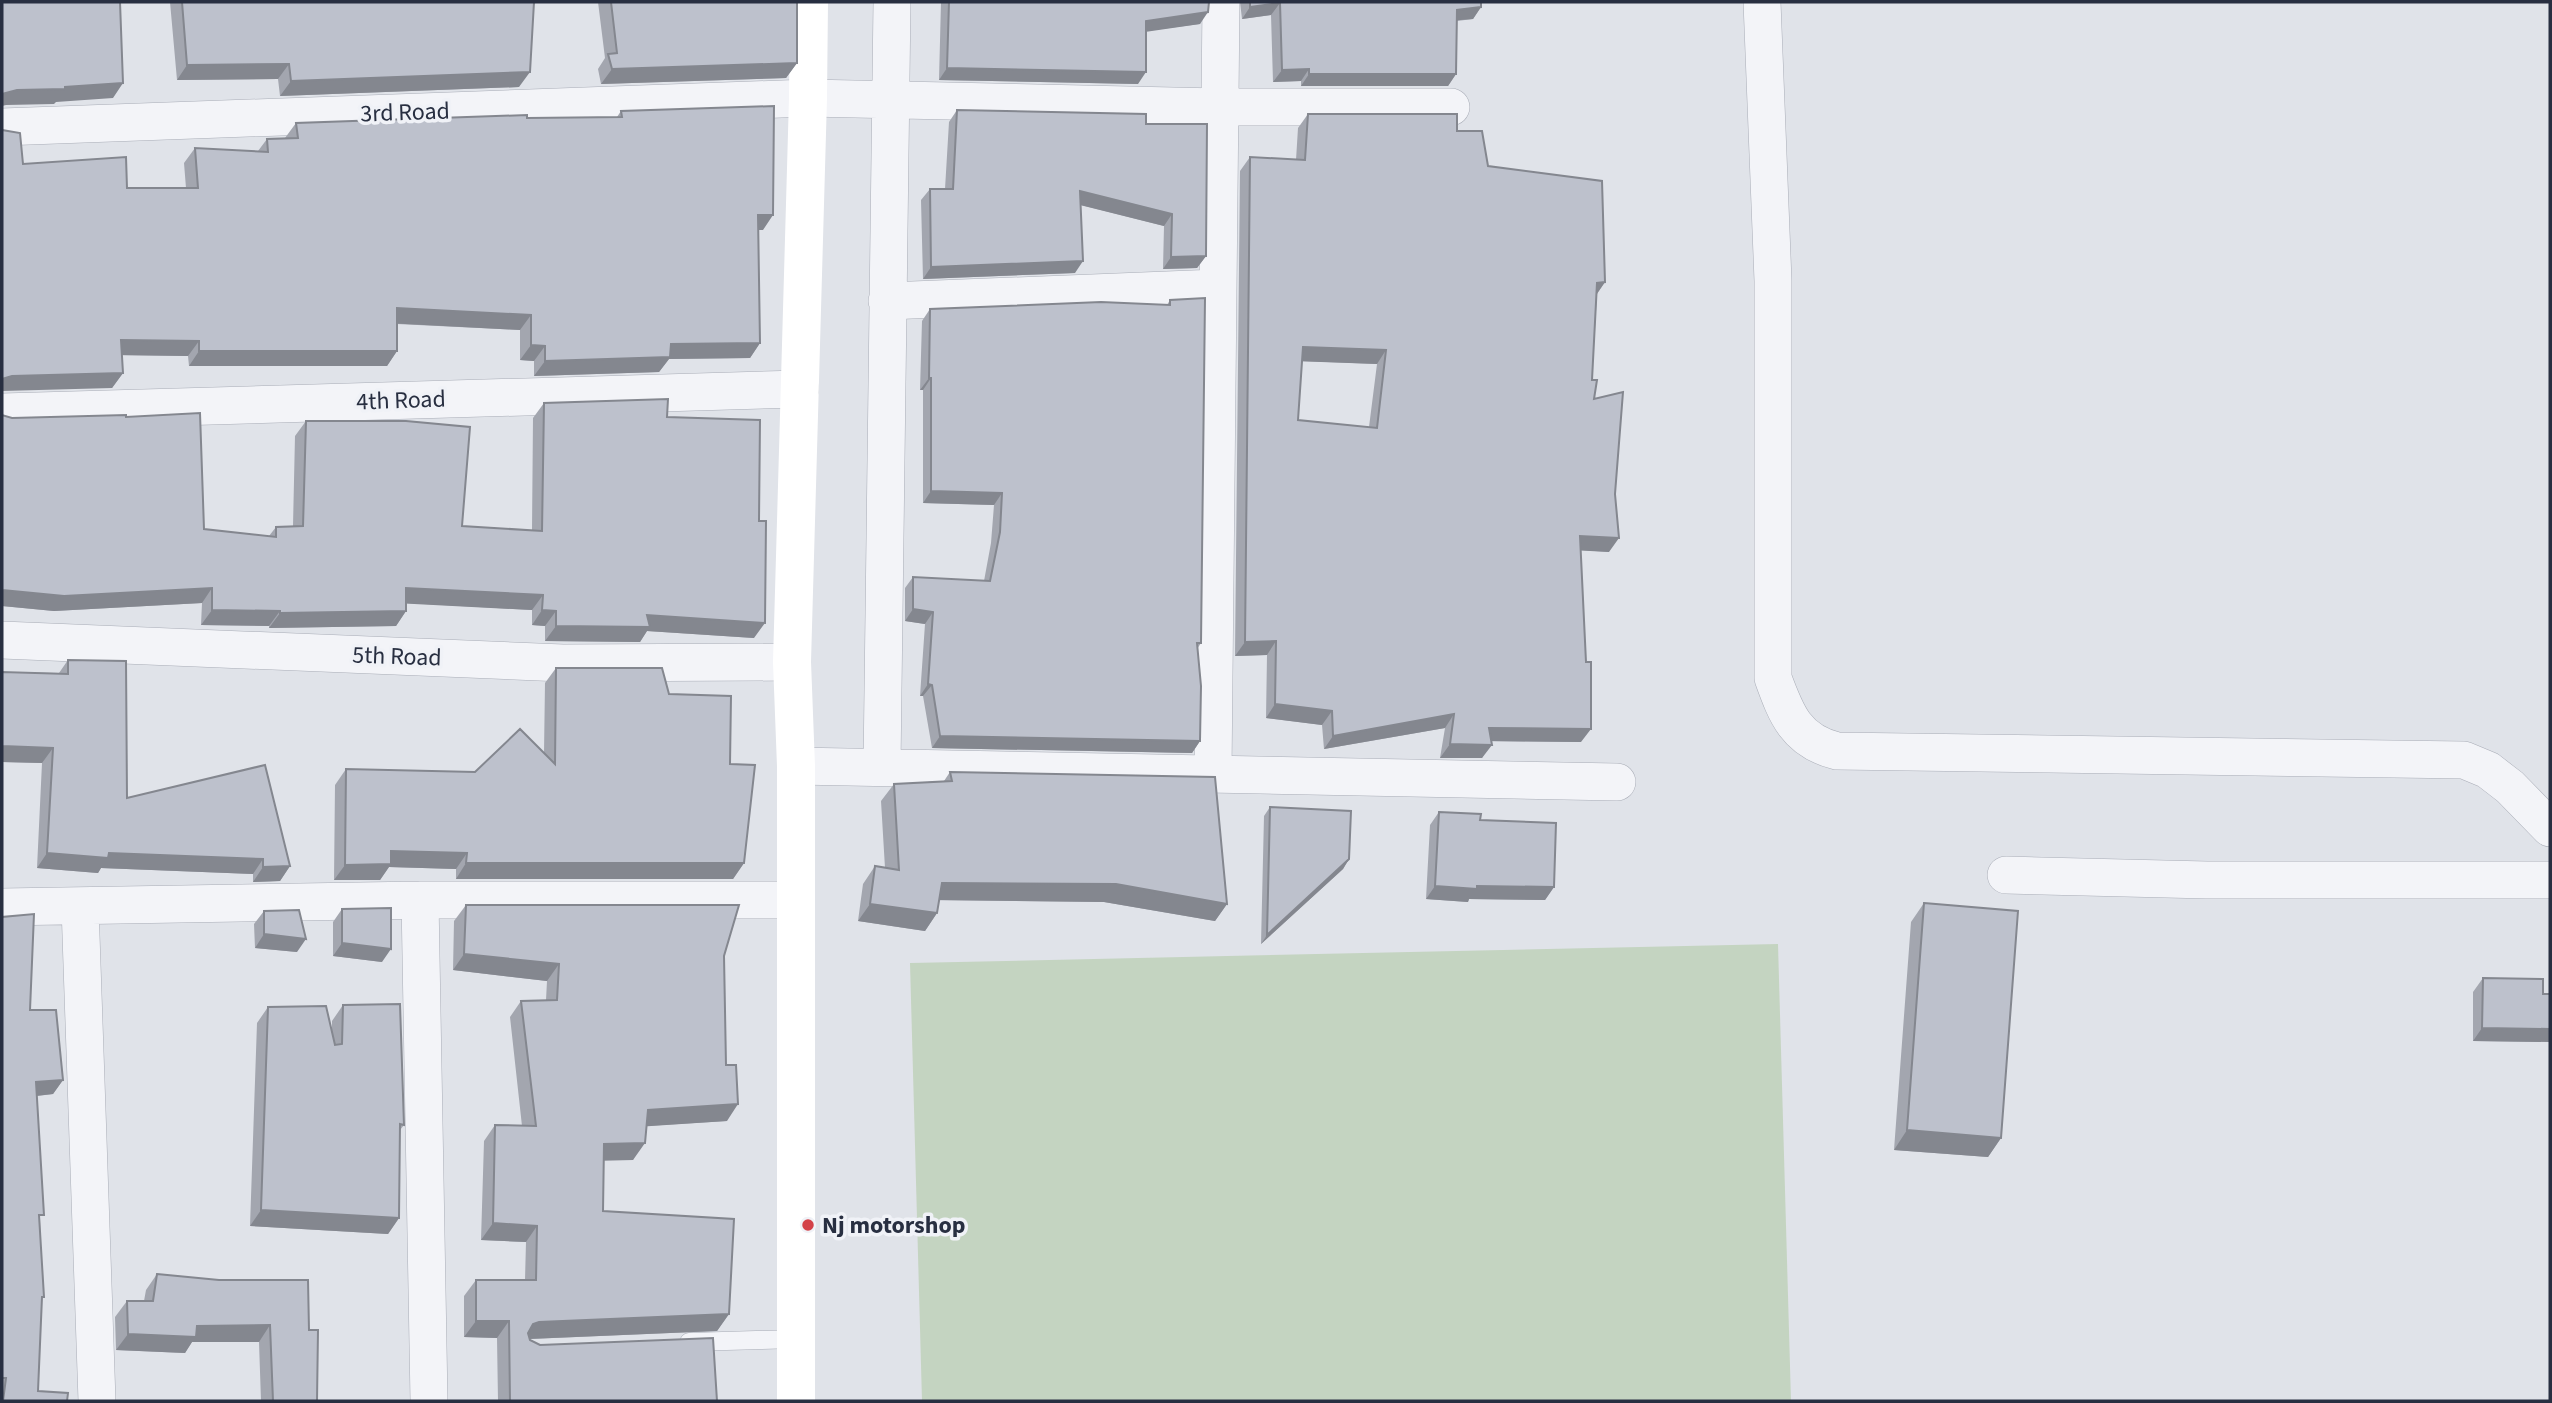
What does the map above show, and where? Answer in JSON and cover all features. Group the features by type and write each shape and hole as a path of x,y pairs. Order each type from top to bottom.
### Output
{"main road":[{"path":"796,1401 796,765 792,662 809,2"}],"street":[{"path":"882,767 892,2"},
{"path":"1213,773 1221,2"},
{"path":"1762,2 1773,281 1773,678 1782,704 1795,727 1809,740 1836,751 2464,760 2488,770 2510,787 2550,828"},
{"name":"3rd Road","path":"2,127 808,98 1219,107 1451,107"},
{"path":"887,301 1217,288"},
{"name":"4th Road","path":"2,412 800,389"},
{"name":"5th Road","path":"2,640 563,663 792,662"},
{"path":"796,765 1617,782"},
{"path":"2006,875 2207,880 2550,880"},
{"path":"2,907 421,900 794,900"},
{"path":"421,900 429,1401"},
{"path":"80,906 97,1401"}],"lane":[{"path":"675,1343 795,1339"}],"green space":[{"path":"1778,944 1791,1401 922,1401 910,963"}],"building":[{"path":"2,2 120,2 123,83 65,89 17,90 2,94"},
{"path":"182,2 534,2 530,72 291,81 289,64 187,65"},
{"path":"611,2 797,2 797,63 612,69 608,54 617,53"},
{"path":"949,2 1209,2 1208,12 1146,21 1146,72 947,68"},
{"path":"1250,2 1481,2 1481,7 1457,10 1456,74 1309,74 1309,69 1282,70 1280,3 1250,7"},
{"path":"774,106 773,215 758,215 760,343 671,344 670,357 545,361 545,346 531,345 531,315 397,308 397,351 199,351 199,341 121,340 123,373 12,376 2,379 2,130 20,133 23,164 126,157 127,188 198,188 195,148 268,152 267,139 298,138 296,123 527,115 527,118 622,117 621,111"},
{"path":"957,110 1146,114 1146,124 1207,124 1206,256 1171,257 1172,214 1080,191 1083,261 931,267 930,189 953,189"},
{"path":"1308,114 1457,114 1457,131 1482,131 1488,166 1602,181 1605,282 1597,283 1592,380 1597,380 1594,399 1623,392 1615,494 1619,538 1580,536 1586,662 1591,662 1591,729 1489,728 1492,745 1450,744 1454,714 1333,736 1332,711 1275,704 1276,641 1245,642 1250,157 1305,160","holes":["1303,347 1386,350 1377,428 1298,420"]},
{"path":"1205,298 1201,643 1197,643 1201,686 1200,741 940,736 932,685 928,684 933,612 913,609 913,577 990,581 1000,532 1002,493 931,491 930,309 1101,302 1170,305 1170,300"},
{"path":"668,399 667,417 760,420 759,521 766,521 765,623 647,615 650,627 556,626 556,611 542,610 543,595 406,588 406,611 280,613 212,610 212,588 64,596 2,590 2,415 12,418 126,417 200,413 204,529 276,537 276,527 303,526 306,421 406,421 470,427 462,526 542,531 544,403"},
{"path":"68,660 126,661 127,798 265,765 290,866 263,867 263,859 109,853 108,858 47,853 53,748 2,746 2,672 68,674"},
{"path":"556,668 662,668 669,694 731,696 730,764 755,765 744,863 466,863 467,853 391,851 391,864 345,865 346,769 475,772 520,729 555,764"},
{"path":"950,772 1215,777 1227,904 1116,884 942,883 937,913 870,904 875,866 899,870 894,784 952,781"},
{"path":"1270,807 1351,811 1349,859 1267,935"},
{"path":"1439,812 1481,814 1480,820 1556,823 1554,887 1477,886 1477,889 1435,886"},
{"path":"1924,903 2018,911 2001,1138 1907,1130"},
{"path":"466,905 739,905 724,956 726,1065 736,1065 738,1104 648,1110 645,1143 604,1144 603,1211 734,1219 729,1314 539,1322 533,1324 528,1333 530,1340 540,1345 713,1338 717,1401 510,1401 509,1321 476,1321 476,1280 536,1280 537,1226 493,1223 495,1125 536,1126 521,1001 557,1000 559,964 464,954"},
{"path":"391,908 391,949 342,943 342,909"},
{"path":"299,910 306,939 264,934 264,911"},
{"path":"34,914 30,1010 56,1010 63,1080 36,1082 44,1215 39,1215 44,1297 38,1391 68,1393 67,1401 3,1401 6,1378 2,1378 2,917"},
{"path":"2483,978 2543,979 2543,994 2550,994 2550,1029 2482,1028"},
{"path":"400,1004 404,1125 400,1124 399,1218 261,1210 268,1007 326,1006 335,1045 342,1044 343,1005"},
{"path":"157,1274 219,1280 308,1280 309,1330 318,1330 317,1401 273,1401 270,1325 197,1326 196,1337 128,1334 127,1301 153,1301"}],"place":[{"name":"Nj motorshop","path":"808,1225"}]}
